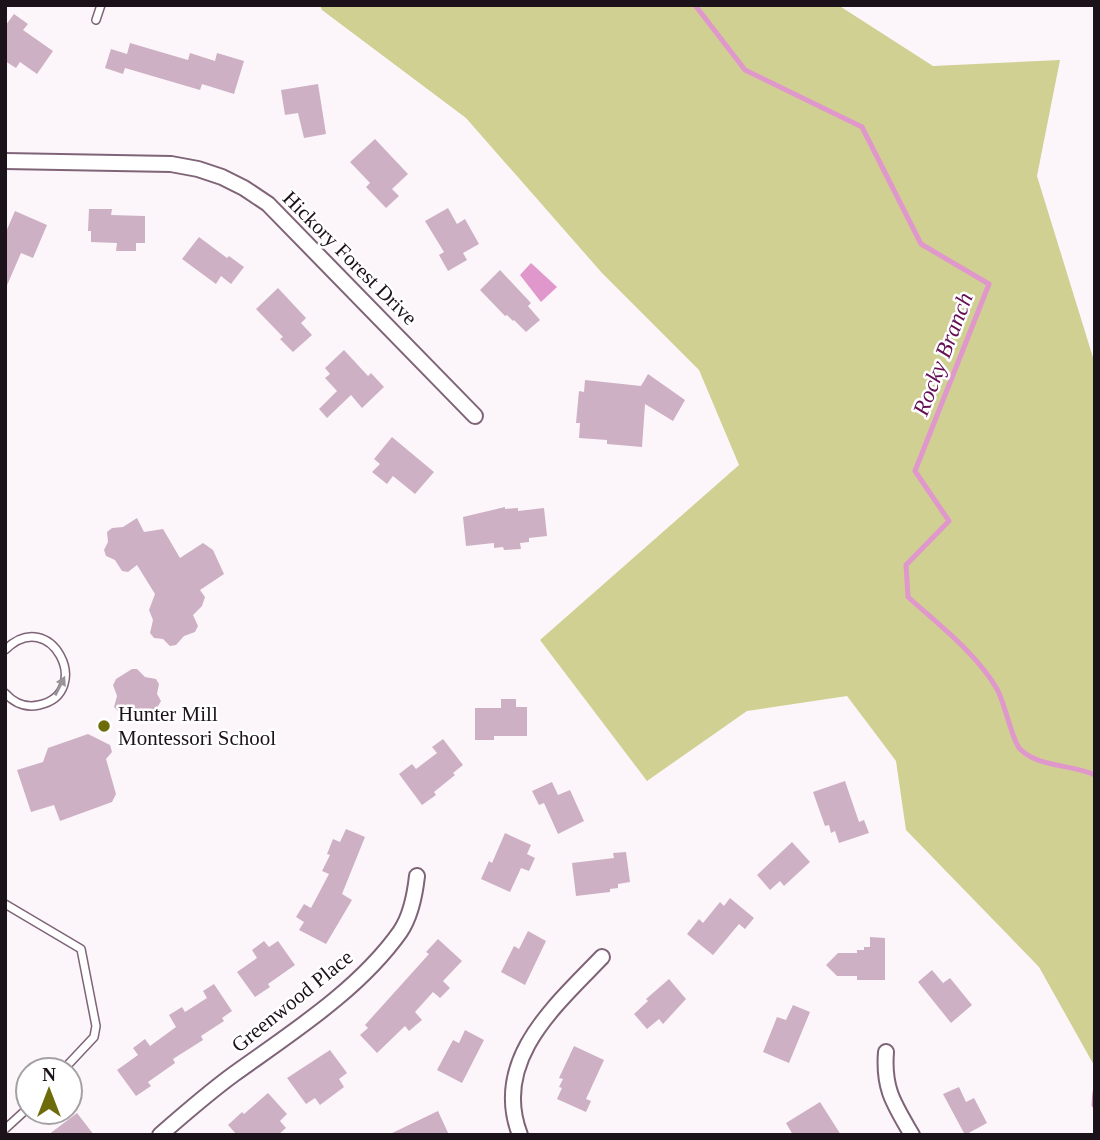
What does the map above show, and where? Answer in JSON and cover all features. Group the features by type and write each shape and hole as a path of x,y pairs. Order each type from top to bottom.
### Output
{"street":[{"name":"Hickory Forest Drive","path":"5,161 171,164 198,169 244,188 281,216 475,416"},
{"name":"Greenwood Place","path":"160,1135 198,1102 274,1047 360,977 401,930 415,892 417,876"},
{"path":"520,1135 514,1108 514,1086 525,1045 602,957"},
{"path":"886,1052 884,1073 888,1091 912,1135"}],"lane":[{"path":"96,20 101,5"},
{"path":"5,650 15,641 38,638 57,649 64,658 66,669 61,691 43,705 20,704 5,693"},
{"path":"5,904 81,949 96,1026 94,1037 76,1056"}],"green space":[{"path":"320,5 838,5 933,66 1060,60 1037,176 1095,364 1095,1067 1039,967 906,830 896,761 847,696 747,711 647,781 540,640 739,465 699,370 602,273 466,118 322,10"}],"shaded area":[{"path":"531,263 557,287 541,302 520,275"}],"building":[{"path":"14,14 28,24 23,30 53,51 37,74 20,62 16,68 5,61 5,26"},
{"path":"130,43 188,60 190,53 215,61 217,53 244,61 234,94 202,84 200,90 125,68 123,74 105,68 111,49 127,54"},
{"path":"318,84 326,134 304,138 298,113 285,115 281,90"},
{"path":"375,139 408,174 392,189 399,196 386,208 366,187 370,183 350,162"},
{"path":"448,208 457,224 465,219 479,244 463,253 467,260 448,271 439,255 444,252 425,221"},
{"path":"89,209 112,209 111,215 145,216 145,243 136,243 136,251 116,251 117,243 91,242 91,231 88,231"},
{"path":"15,211 47,225 33,258 21,253 5,290 5,234"},
{"path":"199,237 244,267 231,284 221,276 216,284 182,259"},
{"path":"500,270 531,303 528,306 540,320 526,332 514,320 505,316 480,290"},
{"path":"278,288 306,318 301,323 312,335 293,352 280,339 283,337 256,309"},
{"path":"344,350 368,376 371,373 384,387 362,408 351,395 327,418 319,409 337,391 325,378 330,374 325,368"},
{"path":"648,374 685,400 673,421 645,404 642,447 579,438 580,423 576,423 579,391 584,392 585,380 641,386"},
{"path":"392,437 434,472 415,494 393,476 387,484 372,472 380,464 374,459"},
{"path":"505,507 518,508 518,511 544,508 547,536 529,538 529,542 520,543 521,549 494,548 494,543 466,546 463,517"},
{"path":"137,518 144,532 163,529 180,558 203,543 213,550 224,574 200,590 205,597 202,606 193,615 198,626 195,632 184,636 176,645 170,646 150,633 153,620 149,610 155,594 137,565 128,572 122,571 115,560 106,556 104,550 108,542 107,532 112,528 123,527"},
{"path":"132,669 137,669 145,677 156,679 159,684 157,694 161,701 157,708 147,712 141,720 133,720 114,707 117,696 113,685 116,679"},
{"path":"501,699 516,699 516,707 527,707 527,736 494,736 494,740 475,740 475,708 501,708"},
{"path":"88,734 110,745 112,752 106,759 116,794 112,802 60,821 54,805 31,812 17,770 43,762 48,748"},
{"path":"443,739 463,765 434,792 436,795 422,805 399,774 412,764 416,769 437,753 432,747"},
{"path":"845,781 859,822 864,820 869,833 839,843 835,831 831,833 829,825 825,826 813,792"},
{"path":"552,782 558,795 570,790 584,821 558,834 544,803 539,805 532,791"},
{"path":"346,829 365,837 342,894 352,900 326,944 299,930 304,922 296,917 304,904 311,908 329,874 322,871 330,855 327,854 333,839 340,842"},
{"path":"505,833 531,845 527,854 535,858 529,871 521,868 510,892 481,879 489,861 492,863"},
{"path":"792,842 810,862 784,886 780,881 770,890 757,875"},
{"path":"626,852 630,882 618,884 618,888 610,889 610,892 576,896 572,863 614,858 613,853"},
{"path":"730,898 754,918 745,929 739,924 713,955 687,934 699,919 703,923 720,902 724,906"},
{"path":"528,931 546,941 525,985 501,972 514,946 519,949"},
{"path":"870,937 885,938 885,980 857,980 857,976 837,976 826,965 838,953 857,953 857,950 870,947"},
{"path":"438,939 462,961 443,981 450,988 440,998 433,992 415,1012 422,1020 409,1031 405,1026 377,1053 360,1035 368,1028 365,1025 429,954 426,952"},
{"path":"264,941 269,947 278,941 295,965 255,997 237,972 257,958 252,950"},
{"path":"932,970 943,983 950,978 972,1005 951,1023 918,982"},
{"path":"669,979 686,999 663,1024 659,1019 647,1029 634,1014 648,1001 646,999"},
{"path":"214,984 232,1011 222,1018 224,1021 201,1036 203,1040 173,1059 175,1063 148,1082 151,1086 136,1096 117,1070 138,1055 133,1048 145,1039 150,1046 176,1027 169,1015 182,1007 185,1012 207,998 203,991"},
{"path":"793,1005 810,1012 789,1063 763,1052 777,1017 786,1020"},
{"path":"465,1030 484,1040 462,1083 437,1070 453,1040 459,1043"},
{"path":"574,1046 604,1060 586,1099 591,1101 586,1112 557,1099 563,1079 559,1078"},
{"path":"330,1050 347,1073 339,1079 344,1087 320,1105 315,1098 306,1104 287,1078"},
{"path":"959,1087 966,1102 974,1098 987,1123 965,1135 943,1094"},
{"path":"268,1093 287,1114 280,1121 286,1128 278,1135 237,1135 228,1125"},
{"path":"820,1102 841,1135 793,1135 786,1123"},
{"path":"438,1111 449,1135 388,1135"},
{"path":"84,1122 94,1135 48,1135 60,1126 84,1126"}],"waterway":[{"name":"Rocky Branch","path":"695,5 745,70 862,127 921,244 989,284 915,471 949,521 906,565 908,597 979,663 1000,695 1020,749 1036,760 1095,775"},
{"path":"1094,1105 1095,1092"}],"place":[{"name":"Hunter Mill Montessori School","path":"104,726"}]}
